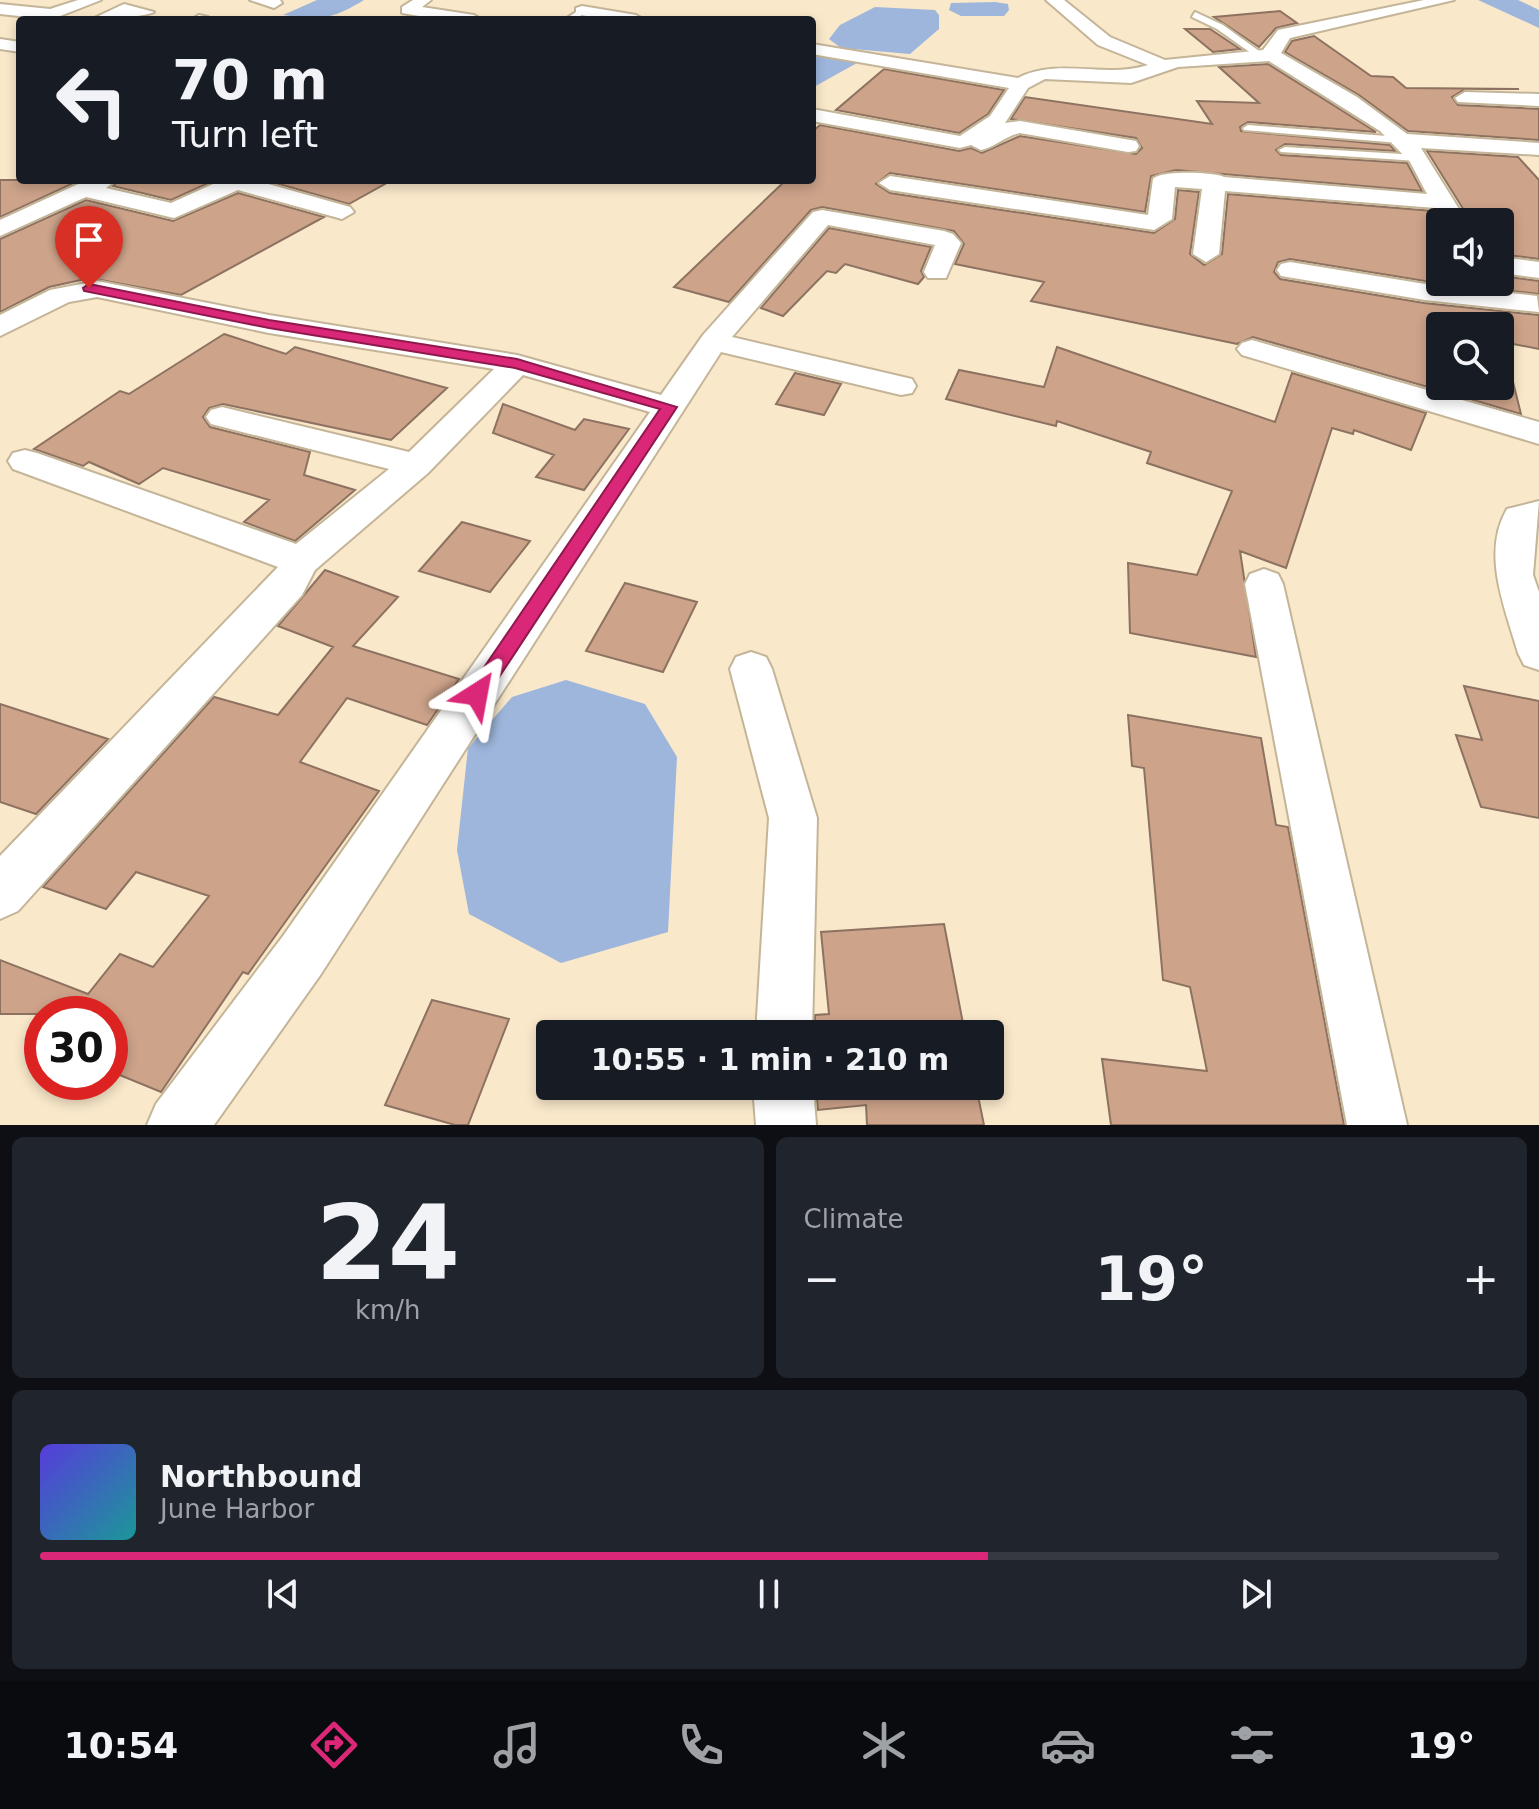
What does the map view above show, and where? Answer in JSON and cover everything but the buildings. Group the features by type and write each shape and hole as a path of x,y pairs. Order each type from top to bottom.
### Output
{"street":[{"path":"0,7 13,0"},
{"path":"45,16 93,0"},
{"path":"423,0 408,10 448,16"},
{"path":"575,15 597,0"},
{"path":"1054,0 1104,41 1163,65"},
{"path":"1267,55 1284,34 1446,0"},
{"path":"0,7 38,16"},
{"path":"107,16 124,9 146,12"},
{"path":"816,50 1021,84"},
{"path":"960,142 973,140 1004,115 1021,84 1042,73 1131,77 1150,73 1163,65 1267,55 1375,119 1418,158 1448,208"},
{"path":"1465,98 1539,100"},
{"path":"816,116 960,142 981,144 1003,130 1020,127 1128,146"},
{"path":"1399,140 1539,149"},
{"path":"890,183 1154,223 1160,219 1164,179 1215,180 1426,209"},
{"path":"1206,254 1215,180"},
{"path":"0,229 95,185 174,211 232,184"},
{"path":"243,184 342,212"},
{"path":"177,1125 302,955 713,341 822,217 944,239 948,243 937,272"},
{"path":"1514,267 1539,270"},
{"path":"1290,270 1425,292 1538,304"},
{"path":"1514,284 1538,304"},
{"path":"8,315 80,290 97,289 269,324 517,364 669,407"},
{"path":"713,341 901,386"},
{"path":"1252,349 1539,433"},
{"path":"0,893 288,585 301,561 416,465 517,364"},
{"path":"222,417 416,465"},
{"path":"25,461 301,561"},
{"path":"1539,514 1520,518 1514,575 1539,653"},
{"path":"1264,584 1377,1125"},
{"path":"751,669 793,818 785,1020"},
{"path":"784,1100 786,1125"}],"lane":[{"path":"1195,15 1267,55"},
{"path":"1248,128 1399,140"},
{"path":"1285,150 1418,158"}],"water":[{"path":"317,0 364,0 328,16 283,15"},
{"path":"1478,0 1518,0 1539,10 1539,28"},
{"path":"951,3 1008,4 1009,10 1004,16 961,16 949,10"},
{"path":"875,7 935,10 939,15 939,29 910,54 841,48 829,39 840,25"},
{"path":"816,55 857,63 816,86"},
{"path":"566,680 645,704 677,757 668,932 561,963 469,914 457,850 468,748 512,697"}],"route":[{"path":"89,288 269,324 517,364 669,407 477,694"}]}
